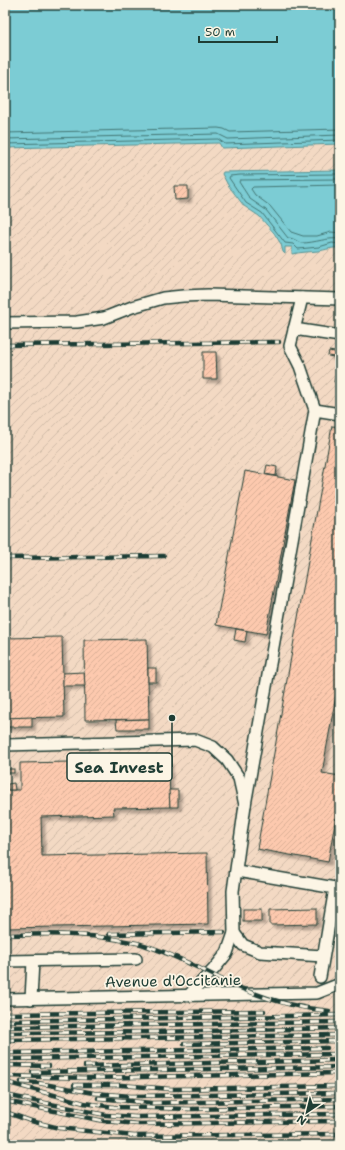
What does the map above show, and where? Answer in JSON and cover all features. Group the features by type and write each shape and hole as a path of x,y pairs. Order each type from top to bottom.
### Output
{"street":[{"path":"5,323 77,322 104,318 132,307 163,298 208,295 340,299"},
{"path":"188,996 214,969 227,952 234,933 233,891 245,805 315,410 300,366 290,346 302,298"},
{"path":"294,329 340,336"},
{"path":"315,410 340,414"},
{"path":"5,745 195,740 213,747 227,760 239,778 245,805"},
{"path":"237,871 337,886 320,977"},
{"path":"234,933 243,945 260,952 323,956"},
{"path":"5,962 136,958"},
{"path":"32,961 32,999"},
{"name":"Avenue d'Occitanie","path":"5,999 317,993 340,984"}],"shaded area":[{"path":"219,143 222,148 340,144 340,170 240,171 228,185 244,206 259,216 281,244 283,252 285,253 285,247 292,247 293,254 305,251 320,251 333,247 340,248 340,1145 5,1145 5,148"}],"water":[{"path":"5,5 340,5 340,144 222,148 219,143 5,148"},
{"path":"340,170 340,248 292,254 292,247 285,247 285,254 283,252 281,244 274,233 259,216 244,206 228,185 222,174 223,172"}],"building":[{"path":"174,186 188,186 188,199 175,200"},
{"path":"329,351 340,353 340,358 328,356"},
{"path":"203,352 216,352 217,379 203,379"},
{"path":"336,374 340,374 340,383 334,382"},
{"path":"332,426 340,427 340,673 322,773 340,776 340,794 328,862 257,849"},
{"path":"267,465 277,467 276,476 265,474"},
{"path":"245,471 295,480 266,634 216,625"},
{"path":"236,629 247,631 245,642 234,640"},
{"path":"62,637 64,717 5,718 5,638"},
{"path":"147,639 149,719 85,720 84,640"},
{"path":"148,668 156,668 156,682 148,682"},
{"path":"84,672 85,686 63,686 63,673"},
{"path":"32,717 32,727 5,727 5,718"},
{"path":"149,719 149,729 117,729 116,720"},
{"path":"169,760 170,807 113,808 114,815 41,817 42,856 207,853 208,924 5,928 5,790 20,790 20,763"},
{"path":"8,769 14,769 14,773 8,773"},
{"path":"14,783 15,790 8,790 8,784"},
{"path":"169,790 178,790 178,807 170,807"},
{"path":"317,908 317,924 270,925 270,909"},
{"path":"243,909 262,909 262,921 243,921"}],"railway":[{"path":"5,345 279,342"},
{"path":"5,558 164,556"},
{"path":"109,934 224,932"},
{"path":"5,935 77,935 138,943 192,964 238,987 260,996 294,1006 329,1011"},
{"path":"5,1014 264,1011"},
{"path":"5,1021 340,1015"},
{"path":"5,1027 340,1022"},
{"path":"5,1033 154,1032 340,1028"},
{"path":"5,1040 340,1035"},
{"path":"184,1044 340,1041"},
{"path":"5,1053 327,1048"},
{"path":"5,1059 340,1054"},
{"path":"85,1066 340,1060"},
{"path":"5,1065 49,1066"},
{"path":"32,1072 340,1067"},
{"path":"5,1076 90,1078 340,1073"},
{"path":"5,1082 84,1103 114,1107 192,1109 340,1106"},
{"path":"21,1082 38,1083 94,1093 131,1096 340,1093"},
{"path":"74,1085 121,1085 171,1089 340,1086"},
{"path":"5,1095 106,1115 136,1117 340,1114"},
{"path":"98,1098 152,1103 340,1099"},
{"path":"5,1101 104,1121 139,1124 340,1121"},
{"path":"5,1112 31,1121 59,1128 134,1136 340,1134"}],"place":[{"name":"Sea Invest","path":"172,718"}]}
